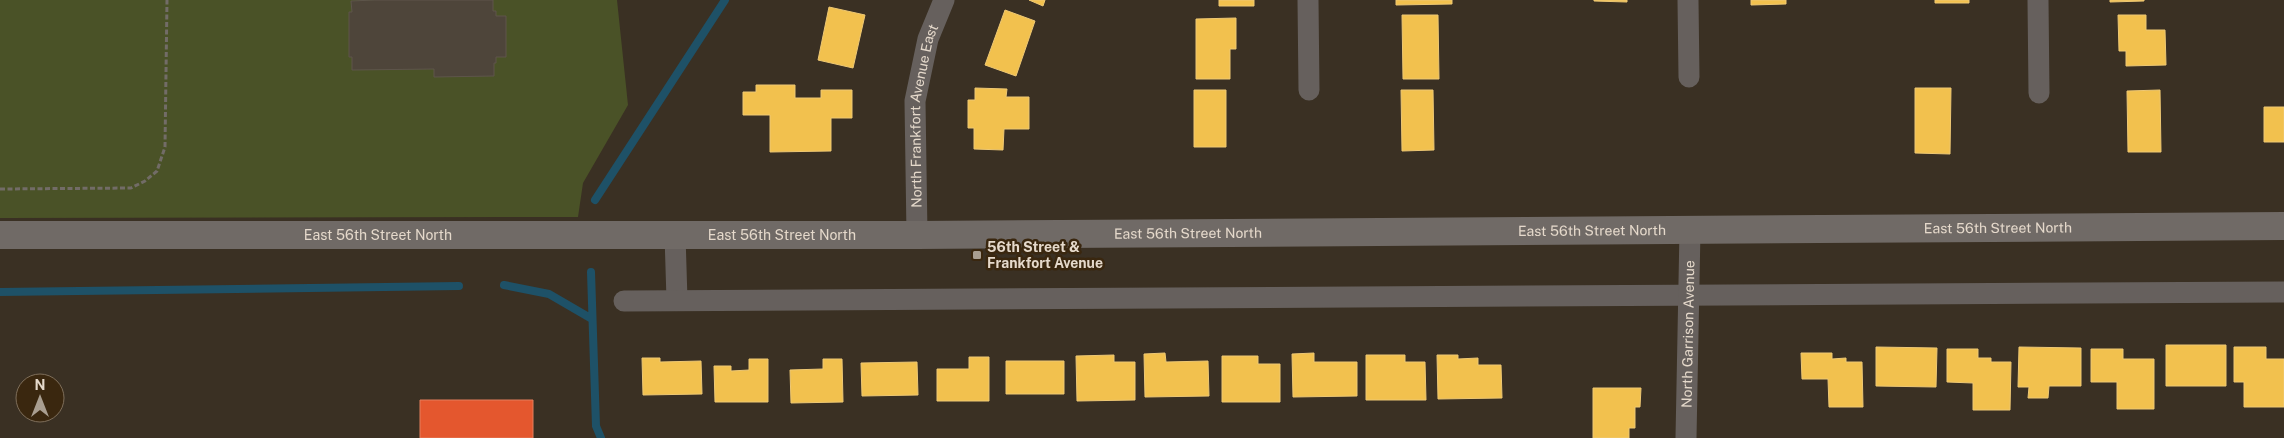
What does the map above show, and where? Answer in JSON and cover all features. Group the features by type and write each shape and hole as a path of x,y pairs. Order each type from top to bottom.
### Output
{"street":[{"name":"North Frankfort Avenue East","path":"917,235 915,101 928,40 944,0"},
{"path":"1308,0 1309,90"},
{"path":"1688,0 1689,77"},
{"path":"2038,0 2039,94"},
{"name":"East 56th Street North","path":"0,235 917,235 2284,226"},
{"name":"North Garrison Avenue","path":"1686,438 1690,230"},
{"path":"675,235 677,300"},
{"path":"624,301 2284,292"}],"path":[{"path":"0,189 131,188 145,181 157,171 166,147 167,0"}],"green space":[{"path":"0,0 617,0 628,105 583,183 578,217 0,218"}],"building: Homes":[{"path":"1029,0 1045,0 1043,6"},
{"path":"1219,0 1254,0 1254,6 1219,6"},
{"path":"1396,0 1452,0 1452,4 1396,5"},
{"path":"1627,0 1627,2 1594,1"},
{"path":"1751,0 1786,0 1786,4 1751,5"},
{"path":"1935,0 1969,0 1969,3 1935,3"},
{"path":"2110,0 2144,0 2144,1 2110,2"},
{"path":"829,7 865,15 853,68 818,60"},
{"path":"1005,10 1035,21 1016,76 985,65"},
{"path":"1402,15 1438,15 1439,79 1403,79"},
{"path":"2118,15 2146,15 2146,30 2165,30 2166,65 2126,66 2126,51 2119,51"},
{"path":"1236,18 1236,49 1230,49 1230,79 1196,79 1196,19"},
{"path":"756,85 795,85 795,98 821,98 821,90 852,90 852,118 831,118 831,151 770,152 770,115 743,115 743,92 756,92"},
{"path":"975,88 1007,89 1006,97 1029,97 1029,129 1004,129 1003,150 974,149 974,128 968,128 968,100 975,100"},
{"path":"1915,88 1951,88 1950,154 1915,153"},
{"path":"1194,90 1226,90 1226,147 1194,147"},
{"path":"1401,90 1433,90 1434,150 1402,151"},
{"path":"2160,90 2161,152 2128,152 2127,91"},
{"path":"2264,107 2284,107 2284,142 2264,142"},
{"path":"2166,345 2226,345 2226,386 2166,386"},
{"path":"1876,347 1937,348 1936,387 1876,386"},
{"path":"2019,347 2081,348 2081,386 2049,386 2048,398 2028,398 2029,387 2018,387"},
{"path":"2234,347 2266,347 2266,359 2284,359 2284,407 2244,407 2244,382 2234,382"},
{"path":"1947,349 1978,349 1978,358 1991,358 1991,362 2011,362 2010,410 1973,410 1973,383 1947,382"},
{"path":"2091,349 2123,349 2123,359 2154,359 2154,409 2117,409 2117,382 2091,382"},
{"path":"1165,353 1166,362 1208,361 1209,396 1145,397 1144,354"},
{"path":"1314,353 1314,362 1357,362 1357,396 1293,397 1292,354"},
{"path":"1801,353 1832,353 1832,359 1846,358 1846,362 1862,362 1863,407 1829,407 1828,379 1802,379"},
{"path":"1114,355 1114,362 1135,362 1135,400 1077,401 1076,356"},
{"path":"1366,355 1405,355 1405,362 1425,362 1426,400 1366,400"},
{"path":"1437,355 1458,355 1458,359 1478,358 1478,365 1501,365 1502,398 1438,399"},
{"path":"1222,356 1258,356 1258,364 1280,364 1280,402 1222,402"},
{"path":"969,357 989,357 989,401 937,401 937,369 969,369"},
{"path":"642,358 660,358 660,362 701,361 702,394 643,395"},
{"path":"749,359 768,359 768,402 715,402 714,366 731,366 731,371 749,370"},
{"path":"823,359 842,359 843,402 791,403 790,370 823,369"},
{"path":"1006,361 1064,361 1064,394 1006,394"},
{"path":"917,362 918,395 862,396 861,363"},
{"path":"1593,388 1641,388 1640,407 1635,407 1635,428 1629,428 1629,438 1593,438"}],"building: Shops":[{"path":"420,400 533,400 533,438 420,438"}],"building: Other":[{"path":"493,0 493,11 496,11 496,16 506,16 506,57 496,57 494,76 434,77 434,69 352,70 352,57 349,57 349,12 352,12 351,1"}],"waterway":[{"path":"595,200 725,0"},
{"path":"591,272 596,426 601,438"},
{"path":"504,285 549,294 592,319"},
{"path":"0,292 459,286"}],"place":[{"name":"56th Street & Frankfort Avenue","path":"977,255"}]}
